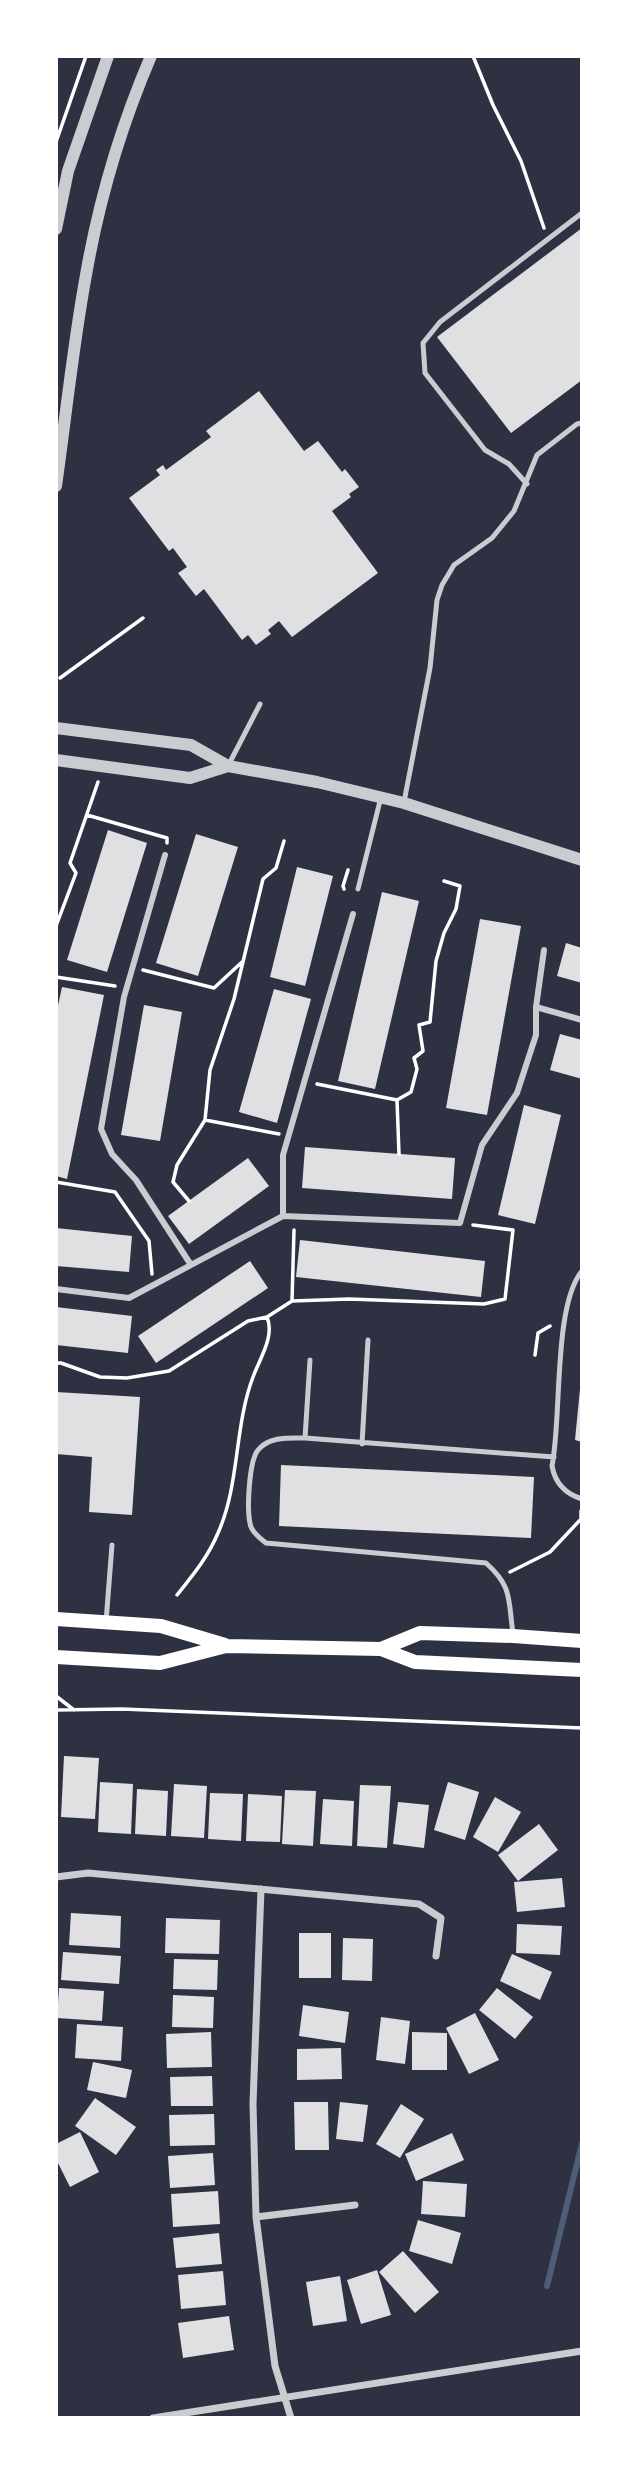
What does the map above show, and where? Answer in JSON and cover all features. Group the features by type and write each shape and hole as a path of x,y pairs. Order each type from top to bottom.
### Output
{"main road":[{"path":"56,1619 161,1626 226,1646"},
{"path":"381,1649 420,1633 513,1636 582,1642"},
{"path":"56,1657 160,1663 226,1646 381,1649 415,1662 582,1670"}],"street":[{"path":"56,229 68,171 108,56"},
{"path":"56,486 86,275 99,213 120,137 151,56"},
{"path":"56,728 191,744 228,766 317,782 404,803 582,860"},
{"path":"56,760 190,778 228,766"},
{"path":"165,855 127,988 101,1129 112,1153 136,1180 191,1265"},
{"path":"283,1216 283,1156 353,914"},
{"path":"56,1289 129,1298 283,1216 460,1223 482,1145 517,1093 536,1035 536,1007 544,950"},
{"path":"536,1007 582,1020"},
{"path":"56,1877 88,1873 419,1904 441,1918 436,1956"},
{"path":"261,1889 253,2104 256,2217 273,2349 290,2418"},
{"path":"256,2217 355,2205"},
{"path":"153,2418 582,2351"}],"lane":[{"path":"527,484 509,464 485,450 425,373 423,343 440,322 582,214"},
{"path":"404,803 430,668 437,600 442,585 454,565 492,538 514,511 537,455 582,423"},
{"path":"228,766 260,704"},
{"path":"358,889 381,797"},
{"path":"581,1499 569,1495 558,1483 552,1466 565,1318 574,1282 582,1271"},
{"path":"362,1444 368,1340"},
{"path":"305,1438 310,1360"},
{"path":"513,1636 508,1588 500,1575 486,1563 266,1543 253,1531 249,1518 252,1461 259,1448 273,1440 305,1438 554,1457"},
{"path":"106,1622 112,1545"}],"path":[{"path":"56,142 86,56"},
{"path":"473,56 521,161 548,240"},
{"path":"60,678 144,618"},
{"path":"56,926 76,873 70,863 98,782"},
{"path":"87,815 167,838 165,855"},
{"path":"189,1201 173,1182 177,1165 205,1120 209,1070 234,999 263,879 276,868 284,841"},
{"path":"305,1082 397,1100 411,1093 417,1069 414,1058 423,1051 419,1025 430,1022 436,961 444,933 456,909 460,886 444,881"},
{"path":"133,967 214,989 243,961"},
{"path":"56,977 127,988"},
{"path":"397,1100 399,1154"},
{"path":"205,1120 289,1136"},
{"path":"56,1182 115,1192 149,1241 153,1285"},
{"path":"56,1363 100,1377 127,1378 169,1371 248,1321 267,1317 292,1301 349,1298 484,1304 505,1299 513,1230 460,1223"},
{"path":"292,1301 294,1241"},
{"path":"177,1595 205,1561 219,1532 229,1501 249,1387 271,1331 267,1317"},
{"path":"535,1355 538,1333 565,1318"},
{"path":"500,1575 515,1571 550,1552 581,1519 581,1499"},
{"path":"56,1696 75,1711"},
{"path":"56,1710 122,1709 582,1728"},
{"path":"582,2364 582,2388"}],"building":[{"path":"582,228 582,380 511,433 437,337"},
{"path":"259,391 304,451 318,441 342,472 345,469 359,487 349,494 351,497 332,511 378,573 292,637 279,621 268,630 271,634 256,645 248,635 242,640 204,589 196,596 178,573 187,567 173,548 169,551 129,498 160,475 156,470 163,465 166,470 211,437 206,431"},
{"path":"108,830 147,843 107,972 67,960"},
{"path":"196,834 238,847 198,976 156,963"},
{"path":"297,867 333,876 305,986 270,977"},
{"path":"382,892 419,901 375,1089 338,1081"},
{"path":"480,919 521,926 487,1115 446,1108"},
{"path":"566,943 582,948 582,983 557,976"},
{"path":"62,987 104,995 67,1179 56,1176 56,1015"},
{"path":"274,989 311,999 277,1123 239,1112"},
{"path":"144,1005 182,1012 160,1141 121,1135"},
{"path":"560,1034 582,1040 582,1079 550,1070"},
{"path":"524,1105 561,1115 535,1224 498,1215"},
{"path":"305,1147 455,1158 452,1199 302,1188"},
{"path":"248,1158 269,1186 189,1244 168,1216"},
{"path":"56,1228 132,1236 129,1272 56,1266"},
{"path":"300,1240 485,1261 481,1297 296,1277"},
{"path":"250,1261 268,1288 156,1363 138,1336"},
{"path":"56,1307 132,1316 128,1353 56,1345"},
{"path":"582,1389 582,1442 575,1440"},
{"path":"56,1392 140,1397 132,1515 89,1512 92,1457 56,1454"},
{"path":"281,1465 534,1477 531,1538 279,1526"},
{"path":"64,1756 99,1758 95,1819 61,1817"},
{"path":"100,1782 133,1784 131,1834 98,1832"},
{"path":"448,1782 479,1792 465,1840 434,1830"},
{"path":"174,1784 207,1786 204,1838 171,1836"},
{"path":"360,1785 391,1786 387,1848 357,1846"},
{"path":"137,1789 168,1791 166,1836 135,1834"},
{"path":"285,1790 316,1791 313,1846 282,1844"},
{"path":"210,1793 243,1794 241,1841 208,1839"},
{"path":"248,1794 282,1796 280,1842 246,1841"},
{"path":"495,1797 521,1812 498,1852 473,1837"},
{"path":"323,1799 354,1801 352,1846 320,1844"},
{"path":"398,1802 429,1805 424,1848 393,1844"},
{"path":"539,1824 558,1850 518,1881 498,1855"},
{"path":"562,1878 565,1907 517,1912 514,1882"},
{"path":"71,1913 121,1916 120,1948 69,1945"},
{"path":"166,1918 220,1920 219,1954 165,1953"},
{"path":"517,1924 562,1926 560,1955 516,1953"},
{"path":"299,1933 331,1933 331,1978 299,1978"},
{"path":"343,1938 373,1939 372,1981 342,1980"},
{"path":"63,1952 121,1956 119,1984 61,1980"},
{"path":"512,1954 552,1972 540,2000 500,1981"},
{"path":"174,1959 218,1960 217,1990 173,1989"},
{"path":"59,1988 104,1991 102,2021 57,2018"},
{"path":"497,1988 533,2017 515,2039 479,2010"},
{"path":"173,1995 214,1997 213,2028 172,2027"},
{"path":"303,2005 349,2012 345,2043 299,2036"},
{"path":"475,2013 499,2060 469,2074 446,2028"},
{"path":"381,2017 410,2021 405,2064 376,2060"},
{"path":"77,2024 123,2027 121,2061 75,2058"},
{"path":"211,2032 212,2067 167,2068 166,2034"},
{"path":"412,2032 447,2033 447,2070 412,2070"},
{"path":"341,2048 342,2079 297,2080 297,2049"},
{"path":"93,2062 132,2070 126,2098 87,2090"},
{"path":"212,2076 213,2106 171,2106 170,2077"},
{"path":"95,2098 136,2127 116,2155 75,2126"},
{"path":"294,2102 328,2102 329,2150 295,2150"},
{"path":"340,2102 368,2105 363,2142 336,2139"},
{"path":"401,2104 424,2119 400,2158 376,2144"},
{"path":"214,2114 215,2145 170,2146 169,2115"},
{"path":"80,2132 99,2172 70,2187 56,2159 56,2144"},
{"path":"452,2133 464,2160 416,2181 405,2154"},
{"path":"213,2153 215,2185 170,2188 168,2156"},
{"path":"423,2181 467,2184 465,2217 421,2214"},
{"path":"218,2191 220,2224 173,2227 171,2194"},
{"path":"418,2220 461,2233 452,2264 409,2251"},
{"path":"219,2233 222,2264 176,2268 173,2238"},
{"path":"403,2251 439,2292 415,2313 379,2272"},
{"path":"377,2270 391,2315 361,2324 347,2280"},
{"path":"223,2271 226,2305 181,2309 178,2275"},
{"path":"340,2276 347,2321 313,2326 306,2282"},
{"path":"229,2316 234,2350 183,2358 178,2323"}],"waterway":[{"path":"547,2286 582,2143"}]}
